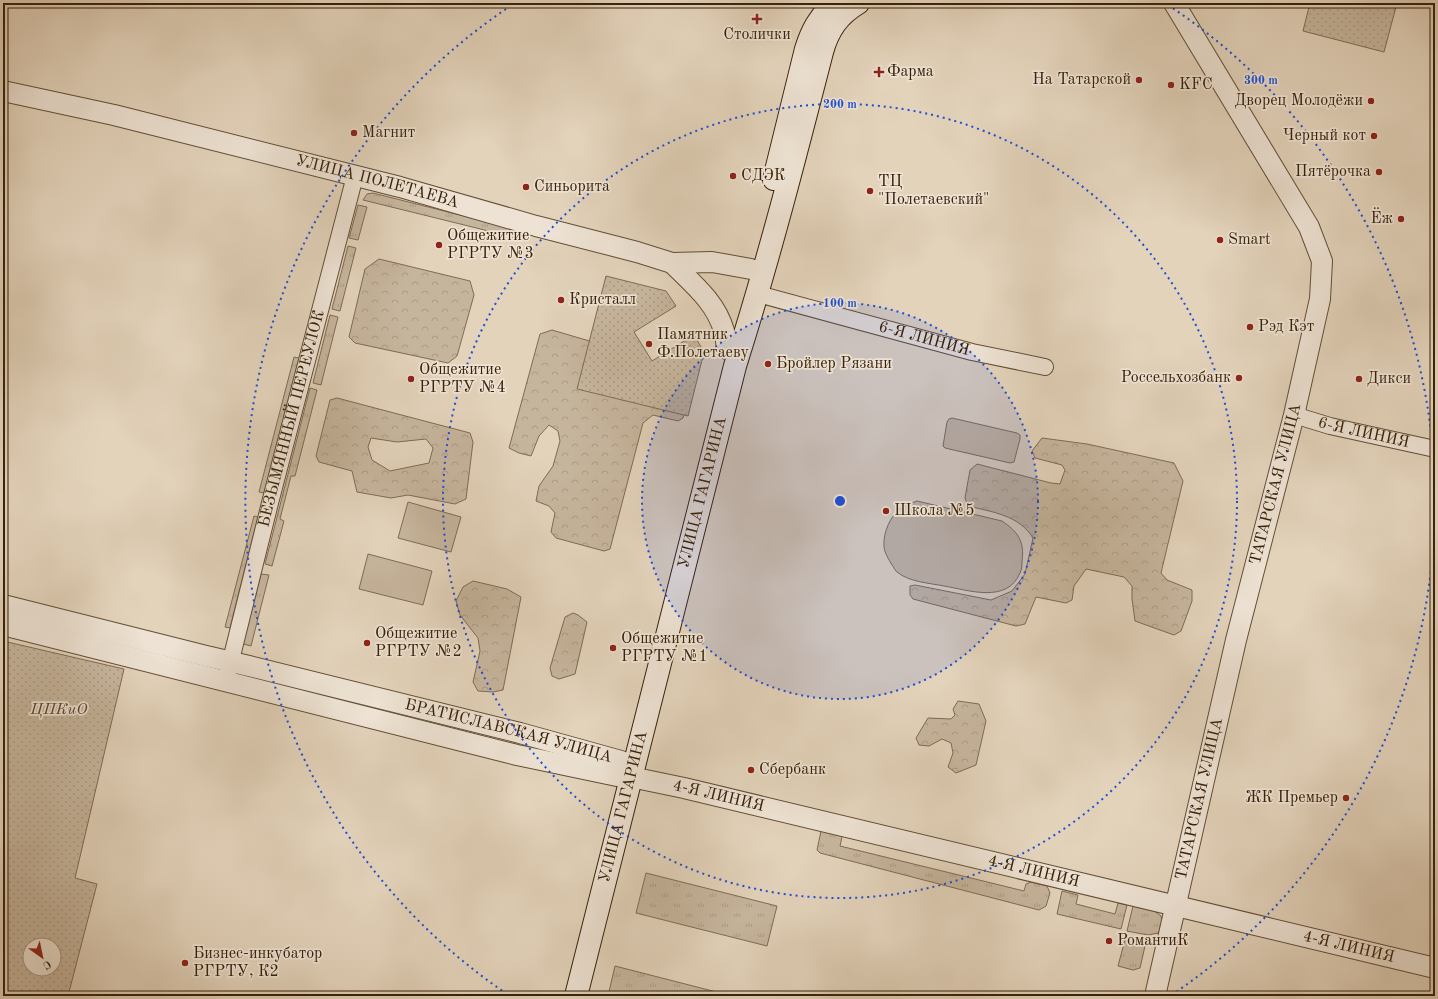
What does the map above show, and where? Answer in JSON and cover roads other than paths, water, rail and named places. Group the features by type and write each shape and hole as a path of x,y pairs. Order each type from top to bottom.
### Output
{"main road":[{"name":"УЛИЦА ГАГАРИНА","path":"576,996 623,771 727,349 751,269 806,49 812,30 823,13 834,3"},
{"name":"УЛИЦА ГАГАРИНА","path":"563,996 623,771 735,366 773,241 826,37 834,23 847,10 858,3"},
{"path":"758,294 751,269 773,241"}],"street":[{"name":"ТАТАРСКАЯ УЛИЦА","path":"1155,996 1236,640 1294,415 1320,299 1322,261 1309,227 1174,3"},
{"name":"УЛИЦА ПОЛЕТАЕВА","path":"3,91 114,115 400,187 672,263 712,262 751,269"},
{"name":"БЕЗЫМЯННЫЙ ПЕРЕУЛОК","path":"230,662 355,176"},
{"path":"672,263 708,299 717,314 724,331 727,349"},
{"name":"6-Я ЛИНИЯ","path":"758,294 972,352 1045,367"},
{"name":"6-Я ЛИНИЯ","path":"1294,415 1330,426 1435,449"},
{"name":"БРАТИСЛАВСКАЯ УЛИЦА","path":"3,605 520,733 623,771"},
{"name":"БРАТИСЛАВСКАЯ УЛИЦА","path":"3,625 517,755 623,771"},
{"path":"226,682 230,662"},
{"name":"4-Я ЛИНИЯ","path":"623,771 1435,968"}],"place":[{"name":"Столички","path":"757,19"},
{"name":"Фарма","path":"879,72"},
{"name":"На Татарской","path":"1139,80"},
{"name":"KFC","path":"1171,85"},
{"name":"Дворец Молодёжи","path":"1371,101"},
{"name":"Магнит","path":"354,133"},
{"name":"Черный кот","path":"1374,136"},
{"name":"Пятёрочка","path":"1379,172"},
{"name":"СДЭК","path":"733,176"},
{"name":"Синьорита","path":"526,187"},
{"name":"ТЦ \"Полетаевский\"","path":"870,191"},
{"name":"Ёж","path":"1401,219"},
{"name":"Smart","path":"1220,240"},
{"name":"Общежитие РГРТУ №3","path":"439,245"},
{"name":"Кристалл","path":"561,300"},
{"name":"Рэд Кэт","path":"1250,327"},
{"name":"Памятник Ф.Полетаеву","path":"649,344"},
{"name":"Бройлер Рязани","path":"768,364"},
{"name":"Россельхозбанк","path":"1239,378"},
{"name":"Общежитие РГРТУ №4","path":"411,379"},
{"name":"Дикси","path":"1359,379"},
{"name":"Школа №5","path":"886,511"},
{"name":"Общежитие РГРТУ №2","path":"367,643"},
{"name":"Общежитие РГРТУ №1","path":"613,648"},
{"name":"Сбербанк","path":"751,770"},
{"name":"ЖК Премьер","path":"1346,798"},
{"name":"РомантиК","path":"1109,941"},
{"name":"Бизнес-инкубатор РГРТУ, К2","path":"185,963"}],"park label":[{"name":"ЦПКиО","path":"59,710"}]}
